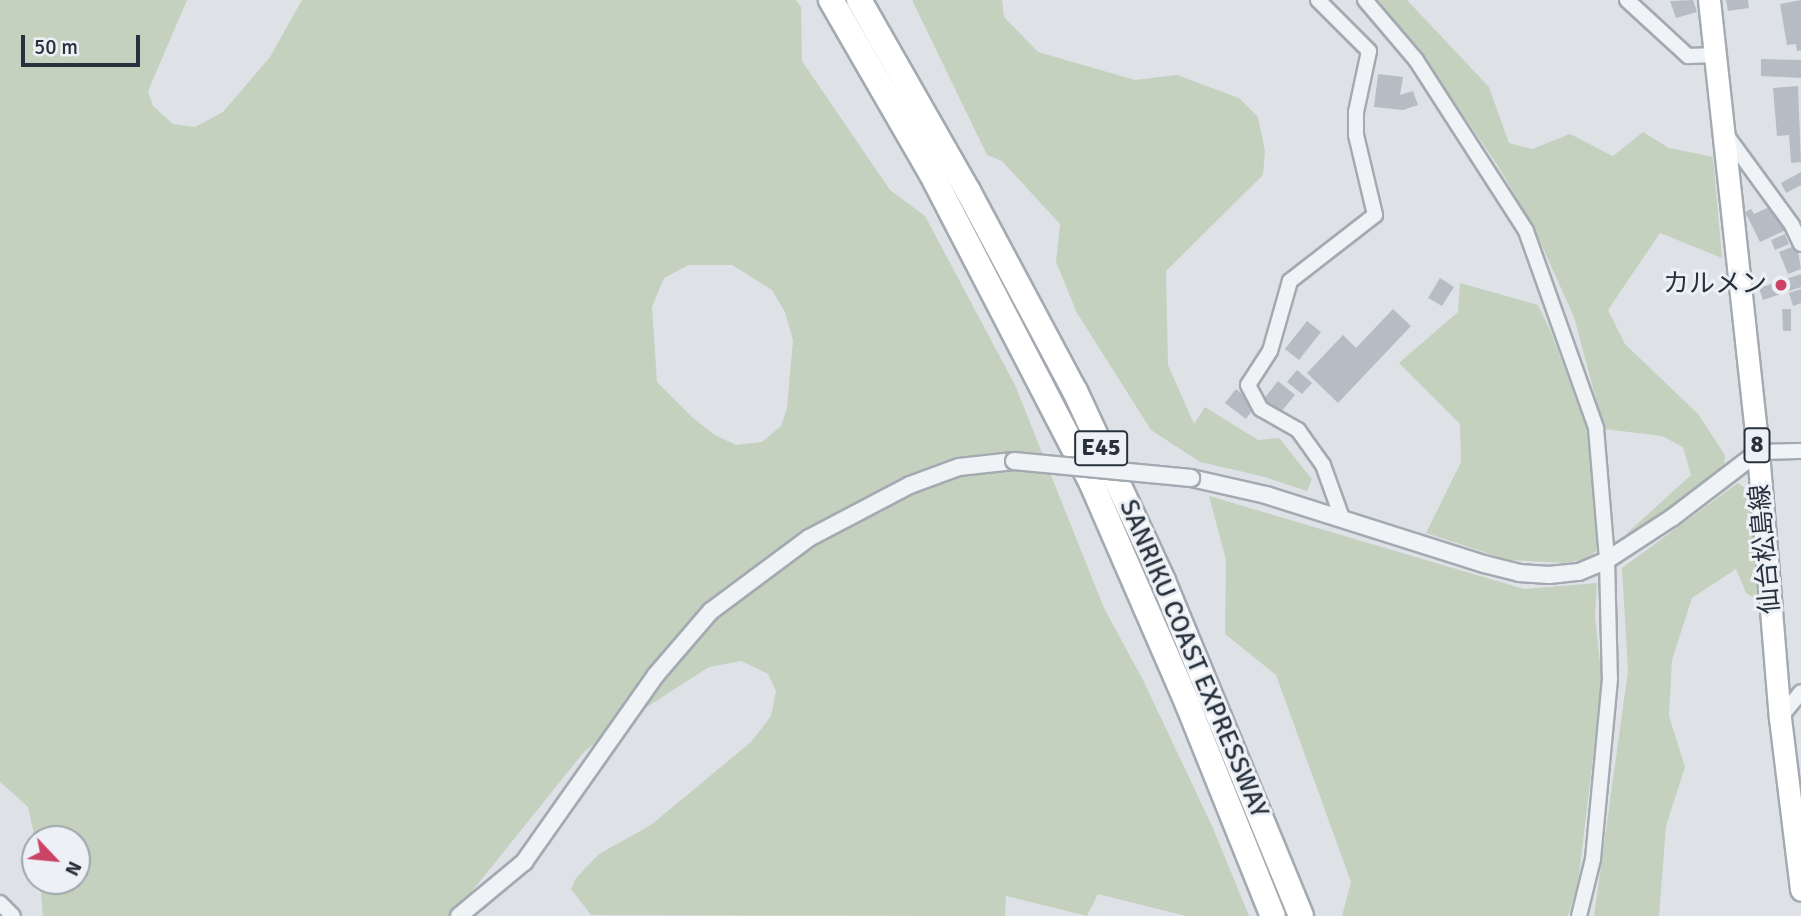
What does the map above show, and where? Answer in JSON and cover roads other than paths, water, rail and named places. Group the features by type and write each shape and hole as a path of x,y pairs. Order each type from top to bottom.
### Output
{"highway":[{"name":"SANRIKU COAST EXPRESSWAY","path":"840,4 1092,484 1188,705 1273,916"},
{"name":"SANRIKU COAST EXPRESSWAY","path":"840,4 968,191 1075,391 1163,581 1301,916"}],"main road":[{"name":"仙台松島線","path":"1709,0 1758,452 1780,718 1801,890"}],"street":[{"path":"1318,0 1369,51 1356,112 1356,135 1375,215 1290,281 1270,351 1248,384 1251,396 1261,409 1298,430 1323,466 1342,518"},
{"path":"1365,0 1416,60 1526,231 1596,428 1607,560 1610,679 1592,859 1580,916"},
{"path":"1627,0 1688,56 1716,55"},
{"path":"1724,132 1792,225 1801,244"},
{"path":"459,916 524,862 655,676 711,611 809,538 910,485 959,467 1014,461 1210,480 1342,518 1450,555 1518,573 1579,572 1607,560 1651,532 1758,452 1801,451"},
{"path":"1780,718 1801,692"},
{"path":"0,903 13,916"}],"place":[{"name":"カルメン","path":"1781,285"}]}
